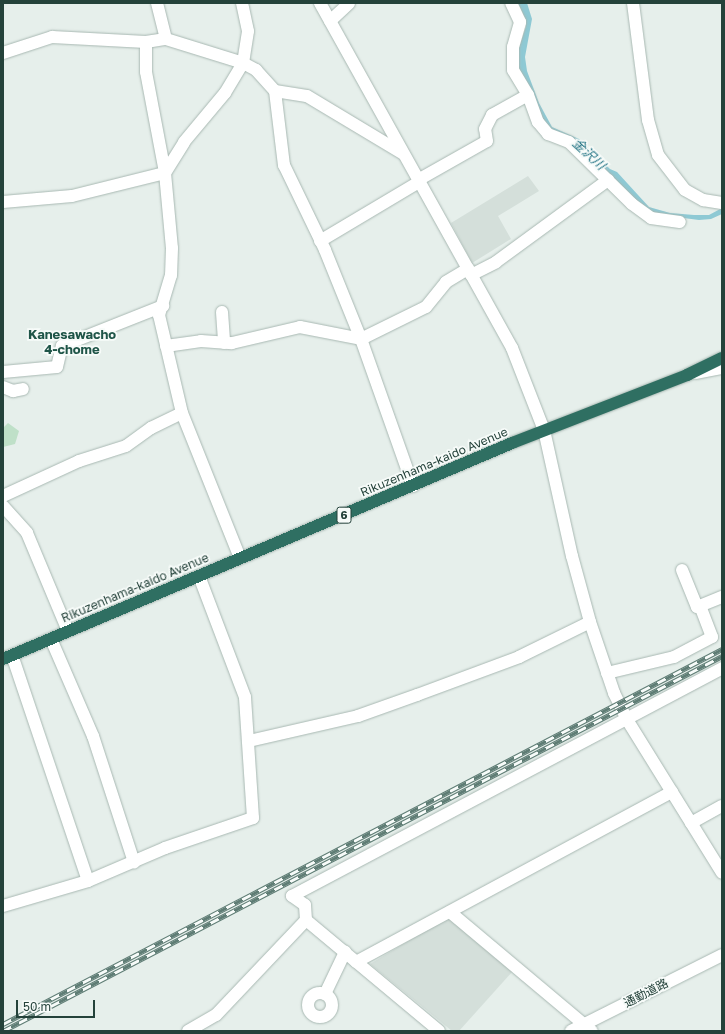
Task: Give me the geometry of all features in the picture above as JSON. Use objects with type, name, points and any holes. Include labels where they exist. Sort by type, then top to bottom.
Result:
[{"type":"highway","name":"Rikuzenhama-kaido Avenue","points":[[8,657],[544,430],[687,375],[722,358]]},
{"type":"street","points":[[156,3],[166,40]]},
{"type":"street","points":[[3,202],[72,196],[165,173],[184,142],[225,93],[243,63],[248,31],[242,3]]},
{"type":"street","points":[[320,3],[512,348],[544,430],[590,622],[607,673],[626,718],[722,873]]},
{"type":"street","points":[[330,21],[349,3]]},
{"type":"street","points":[[512,3],[520,22],[513,47],[513,70],[528,95],[538,122],[548,134],[569,142],[632,204],[651,218],[680,222]]},
{"type":"street","points":[[633,3],[648,120],[658,155],[685,190],[703,200],[722,203]]},
{"type":"street","points":[[3,53],[52,37],[146,42],[166,40],[243,63],[256,70],[275,91],[284,165],[320,241],[362,339],[413,486]]},
{"type":"street","points":[[146,42],[146,72],[165,173],[172,248],[171,275],[163,306],[159,315],[182,413],[240,558]]},
{"type":"street","points":[[275,91],[308,96],[404,154]]},
{"type":"street","points":[[320,241],[487,141],[485,129],[492,115],[528,95]]},
{"type":"street","points":[[166,346],[201,340],[232,344],[300,327],[362,339],[426,307],[446,282],[496,262],[608,180]]},
{"type":"street","points":[[3,372],[57,367],[62,346],[163,306]]},
{"type":"street","points":[[223,312],[224,343]]},
{"type":"street","points":[[687,375],[722,368]]},
{"type":"street","points":[[3,387],[13,391],[23,389]]},
{"type":"street","points":[[3,496],[79,461],[126,446],[151,428],[182,413]]},
{"type":"street","points":[[3,506],[27,533],[68,631]]},
{"type":"street","points":[[682,570],[697,607],[722,597]]},
{"type":"street","points":[[3,906],[88,881],[134,862],[253,818],[245,698],[199,576]]},
{"type":"street","points":[[607,673],[674,657],[712,636],[700,606]]},
{"type":"street","points":[[249,741],[358,716],[417,696],[519,657],[590,622]]},
{"type":"street","points":[[51,639],[93,736],[134,862]]},
{"type":"street","points":[[8,657],[88,881]]},
{"type":"street","points":[[439,1031],[306,920],[305,905],[292,896],[722,668]]},
{"type":"street","points":[[356,962],[672,792]]},
{"type":"street","points":[[691,823],[722,806]]},
{"type":"street","points":[[450,912],[588,1028]]},
{"type":"street","points":[[188,1031],[216,1015],[306,920]]},
{"type":"street","points":[[325,994],[345,952]]},
{"type":"street","name":"通勤道路","points":[[571,1031],[588,1028],[722,955]]},
{"type":"shaded area","points":[[528,176],[539,191],[498,216],[511,239],[472,263],[451,223]]},
{"type":"shaded area","points":[[450,916],[513,971],[459,1031],[452,1031],[370,964]]},
{"type":"green space","points":[[8,423],[19,431],[15,444],[3,447],[3,428]]},
{"type":"water","name":"金沢川","points":[[518,3],[527,3],[532,19],[525,57],[527,71],[539,103],[552,127],[579,139],[610,169],[617,172],[649,207],[670,213],[694,215],[709,215],[722,208],[722,214],[711,219],[699,220],[653,214],[545,128],[519,71],[517,54],[526,26],[525,18]]},
{"type":"railway","points":[[3,1024],[722,649]]},
{"type":"railway","points":[[3,1031],[722,656]]},
{"type":"district","name":"Kanesawacho 4-chome","points":[[72,342]]}]
